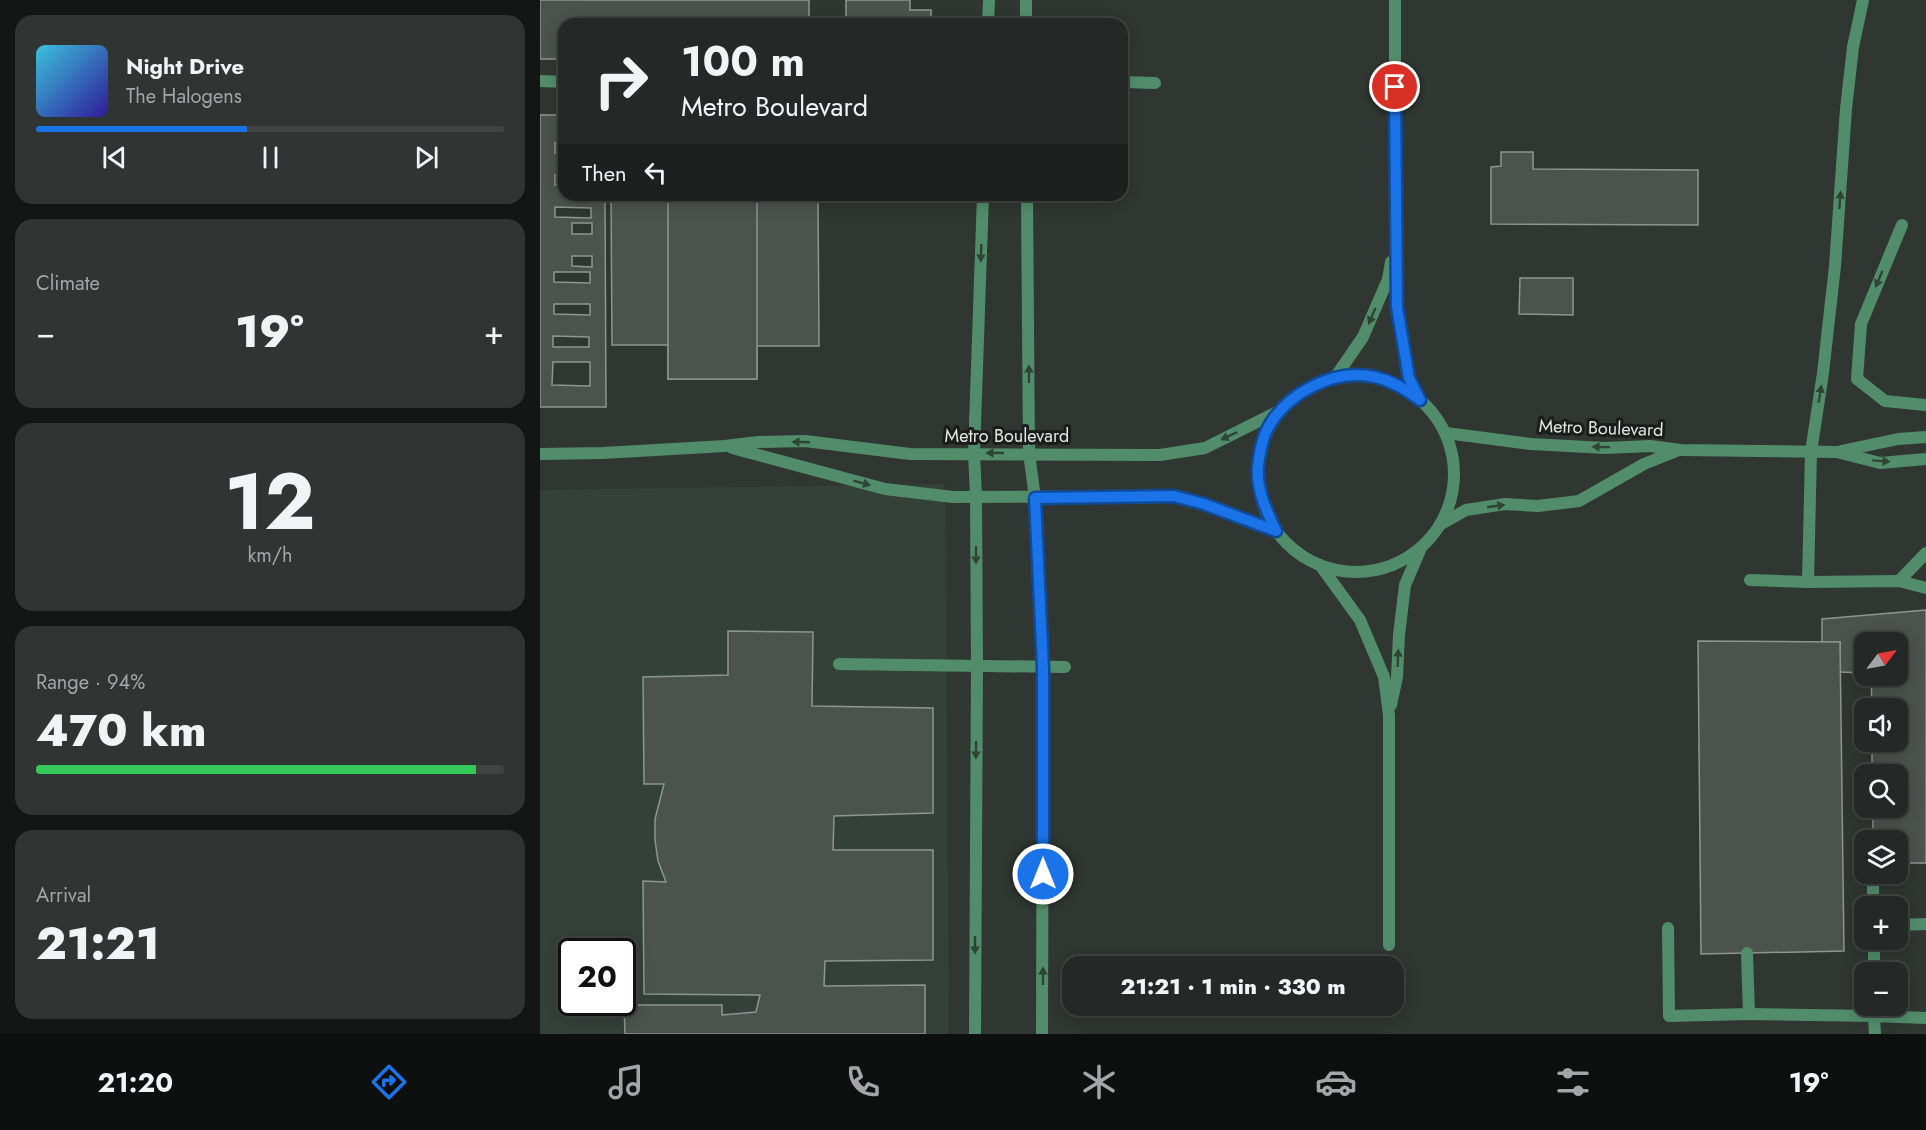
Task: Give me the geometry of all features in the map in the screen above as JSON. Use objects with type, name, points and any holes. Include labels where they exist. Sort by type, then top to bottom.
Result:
[{"type":"lane","points":[[988,18],[989,0]]},
{"type":"lane","points":[[1026,0],[1026,18]]},
{"type":"lane","points":[[1395,0],[1397,307],[1409,378],[1420,400]]},
{"type":"lane","points":[[1808,582],[1811,452],[1835,266],[1850,68],[1863,0]]},
{"type":"lane","points":[[540,81],[558,82]]},
{"type":"lane","points":[[1128,82],[1155,83]]},
{"type":"lane","points":[[975,1034],[977,665],[974,453],[983,201]]},
{"type":"lane","points":[[1028,201],[1029,453],[1035,498],[1043,668],[1042,1034]]},
{"type":"lane","points":[[1902,225],[1861,324],[1857,379],[1885,401],[1926,405]]},
{"type":"lane","points":[[1334,379],[1363,337],[1388,279],[1395,240]]},
{"type":"lane","points":[[1389,715],[1397,677],[1405,585],[1421,548],[1441,524],[1453,495],[1454,463],[1446,433],[1428,407],[1404,387],[1374,377],[1343,376],[1311,386],[1281,410],[1265,434],[1258,467],[1262,500],[1276,531],[1300,555],[1331,569],[1364,572],[1395,564],[1421,548]]},
{"type":"lane","name":"Metro Boulevard","points":[[540,454],[603,453],[805,441],[910,454],[1160,455],[1204,448],[1281,410]]},
{"type":"lane","name":"Metro Boulevard","points":[[1446,433],[1531,444],[1605,448],[1650,446],[1681,450]]},
{"type":"lane","points":[[1681,450],[1837,452],[1898,439],[1926,437]]},
{"type":"lane","name":"Metro Boulevard","points":[[724,446],[885,489],[953,497],[1174,496],[1204,504],[1276,531]]},
{"type":"lane","name":"Metro Boulevard","points":[[1441,524],[1466,510],[1505,504],[1538,506],[1579,501],[1644,464],[1681,450]]},
{"type":"lane","points":[[1837,452],[1880,463],[1926,459]]},
{"type":"lane","points":[[1899,581],[1926,553]]},
{"type":"lane","points":[[1317,562],[1360,620],[1384,677],[1389,715],[1389,945]]},
{"type":"lane","points":[[1750,580],[1899,581],[1926,588]]},
{"type":"lane","points":[[839,664],[1065,667]]},
{"type":"lane","points":[[1908,925],[1926,924]]},
{"type":"lane","points":[[1668,928],[1669,1016],[1854,1011]]},
{"type":"lane","points":[[1747,953],[1749,1014]]},
{"type":"lane","points":[[1908,1015],[1926,1018]]},
{"type":"lane","points":[[1874,1016],[1875,1034]]},
{"type":"shaded area","points":[[945,484],[949,1034],[540,1034],[540,490]]},
{"type":"building","points":[[540,0],[809,0],[809,18],[558,18],[558,59],[540,59]]},
{"type":"building","points":[[846,0],[910,0],[910,10],[931,10],[931,18],[846,18]]},
{"type":"building","points":[[540,115],[558,115],[558,143],[555,143],[555,153],[558,153],[558,175],[555,175],[555,185],[558,185],[558,201],[605,201],[606,407],[540,407]],"holes":[[[555,207],[591,208],[591,218],[555,217]],[[572,223],[592,223],[592,234],[572,234]],[[572,256],[592,256],[592,267],[572,266]],[[554,272],[590,272],[590,283],[554,282]],[[554,304],[590,304],[590,315],[554,314]],[[553,336],[589,337],[589,347],[553,347]],[[553,362],[590,362],[590,386],[552,385]]]},
{"type":"building","points":[[1501,152],[1533,152],[1533,169],[1698,170],[1698,225],[1491,224],[1491,167],[1501,166]]},
{"type":"building","points":[[611,201],[818,201],[819,346],[757,346],[757,379],[668,379],[668,345],[612,345]]},
{"type":"building","points":[[668,201],[757,201],[757,379],[668,379]]},
{"type":"building","points":[[1520,278],[1573,278],[1573,315],[1519,314]]},
{"type":"building","points":[[1926,610],[1926,863],[1908,863],[1908,830],[1873,830],[1873,818],[1908,818],[1908,764],[1872,764],[1872,752],[1908,752],[1908,698],[1872,698],[1871,686],[1908,686],[1908,632],[1854,632],[1854,673],[1840,672],[1840,642],[1822,642],[1822,619]]},
{"type":"building","points":[[728,631],[813,632],[812,706],[933,708],[933,813],[834,816],[833,850],[933,850],[933,960],[825,961],[824,986],[925,985],[925,1034],[625,1034],[624,1016],[636,1016],[636,1005],[722,1005],[722,1015],[756,1012],[760,995],[644,994],[643,881],[666,882],[658,861],[655,840],[655,819],[664,784],[644,784],[643,677],[728,675]]},
{"type":"building","points":[[1698,641],[1840,642],[1844,951],[1701,954]]},
{"type":"route","points":[[1043,874],[1043,668],[1035,498],[1174,496],[1204,504],[1276,531],[1262,500],[1258,467],[1265,434],[1284,406],[1311,386],[1343,376],[1374,377],[1404,387],[1420,400],[1409,378],[1397,307],[1395,87]]}]
